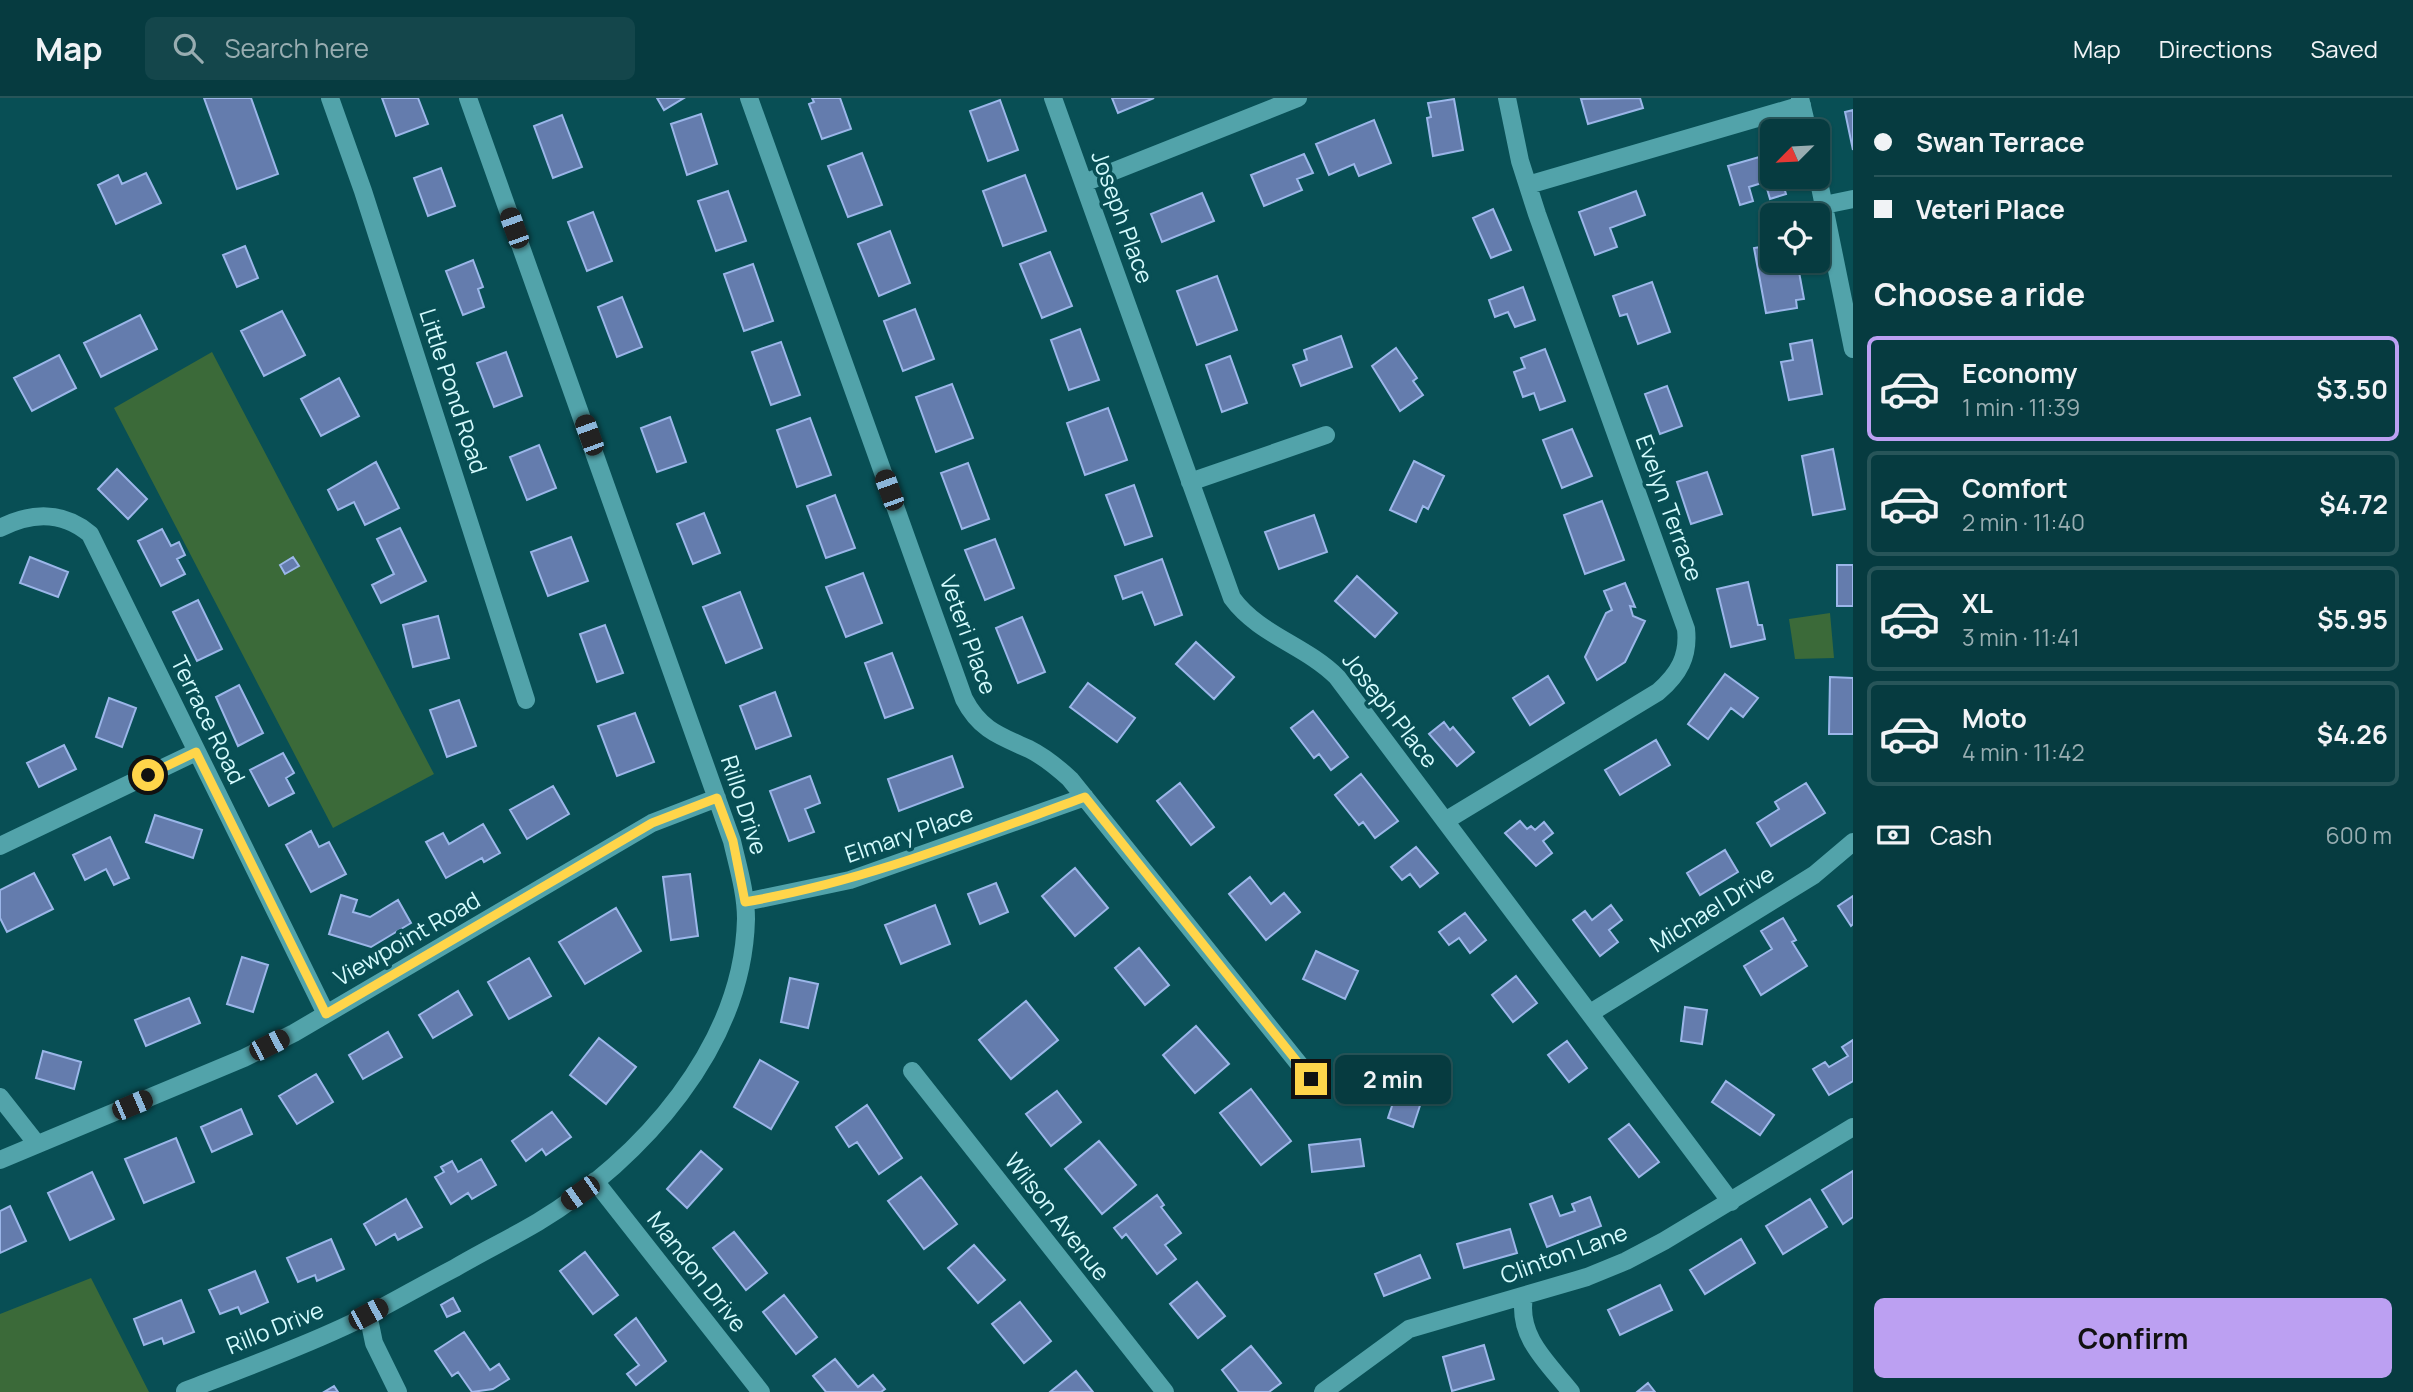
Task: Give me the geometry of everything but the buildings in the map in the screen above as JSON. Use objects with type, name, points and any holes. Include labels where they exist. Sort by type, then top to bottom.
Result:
[{"type":"street","name":"Little Pond Road","points":[[330,98],[363,191],[526,700]]},
{"type":"street","name":"Rillo Drive","points":[[185,1391],[315,1339],[368,1314],[539,1222],[595,1181],[652,1129],[712,1044],[732,995],[742,958],[745,902],[733,841],[468,98]]},
{"type":"street","name":"Veteri Place","points":[[750,98],[972,716],[985,729],[1052,762],[1085,797],[1311,1079]]},
{"type":"street","name":"Joseph Place","points":[[1053,98],[1226,586],[1244,614],[1260,627],[1319,660],[1337,677],[1592,1012],[1731,1202]]},
{"type":"street","points":[[1084,183],[1298,98]]},
{"type":"street","name":"Evelyn Terrace","points":[[1445,821],[1658,692],[1679,670],[1688,644],[1686,629],[1528,186],[1507,98]]},
{"type":"street","points":[[1528,186],[1801,101],[1805,119]]},
{"type":"street","points":[[1830,204],[1853,198]]},
{"type":"street","points":[[1830,235],[1853,349]]},
{"type":"street","points":[[1190,482],[1326,435]]},
{"type":"street","name":"Terrace Road","points":[[0,528],[29,517],[47,516],[79,524],[90,534],[326,1014]]},
{"type":"street","points":[[0,846],[196,752]]},
{"type":"street","name":"Elmary Place","points":[[745,902],[875,873],[1085,797]]},
{"type":"street","name":"Viewpoint Road","points":[[0,1160],[244,1058],[326,1014],[652,823],[717,798]]},
{"type":"street","name":"Michael Drive","points":[[1592,1012],[1814,875],[1853,842]]},
{"type":"street","name":"Wilson Avenue","points":[[912,1071],[1164,1392]]},
{"type":"street","points":[[0,1097],[37,1144]]},
{"type":"street","name":"Clinton Lane","points":[[1323,1392],[1409,1329],[1524,1297],[1626,1261],[1731,1202],[1853,1127]]},
{"type":"street","name":"Mandon Drive","points":[[595,1181],[761,1392]]},
{"type":"street","points":[[1524,1297],[1523,1325],[1528,1338],[1571,1392]]},
{"type":"street","points":[[368,1314],[374,1343],[398,1392]]},
{"type":"green space","points":[[212,352],[434,774],[333,828],[114,408]]},
{"type":"green space","points":[[1830,613],[1834,658],[1795,659],[1789,619]]},
{"type":"green space","points":[[91,1278],[149,1392],[0,1392],[0,1314]]},
{"type":"route","points":[[148,775],[196,752],[326,1014],[652,823],[679,810],[717,798],[733,841],[745,902],[875,873],[1085,797],[1311,1079]]}]
